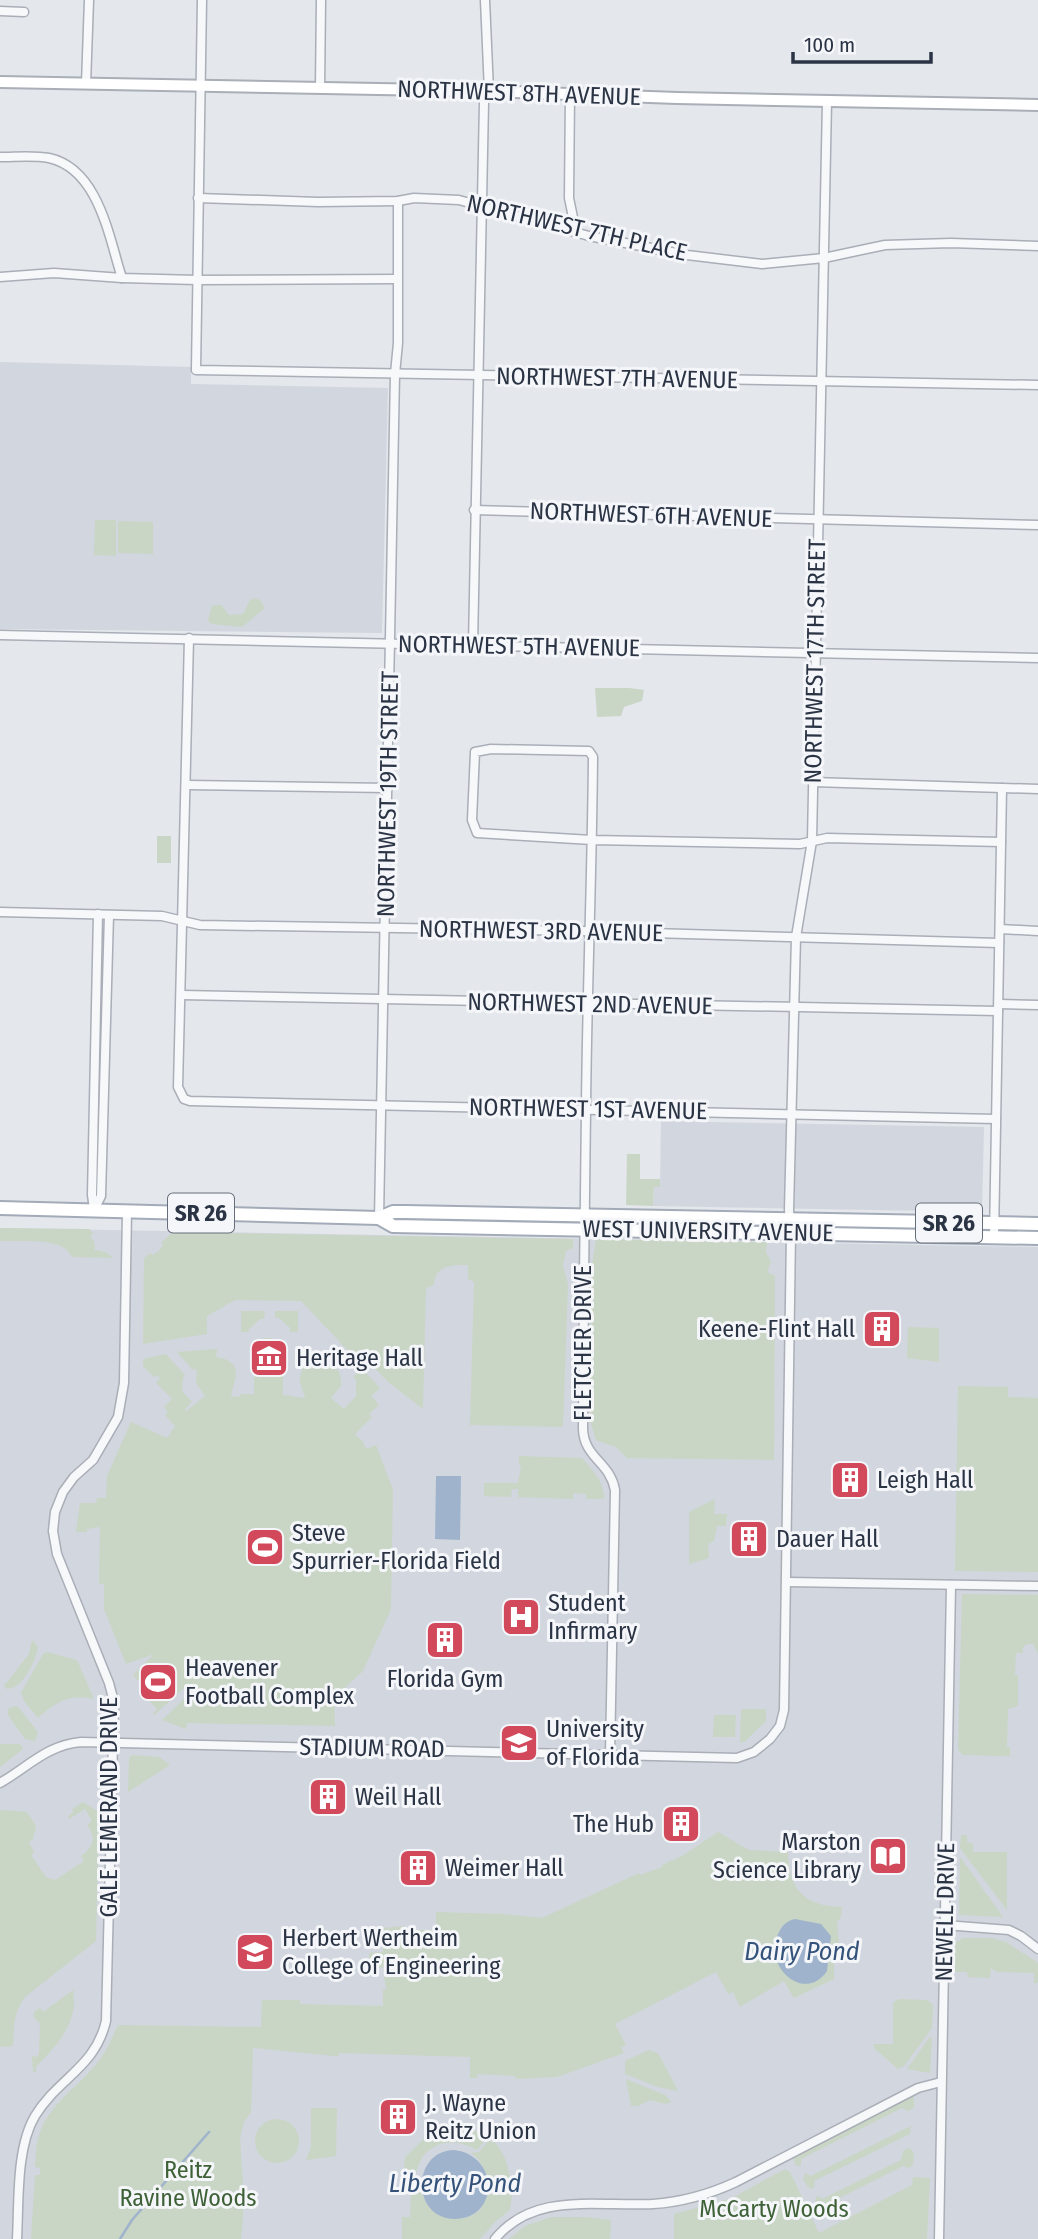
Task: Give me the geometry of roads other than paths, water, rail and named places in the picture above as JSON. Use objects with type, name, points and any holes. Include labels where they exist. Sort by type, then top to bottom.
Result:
[{"type":"main road","name":"WEST UNIVERSITY AVENUE","points":[[0,1208],[379,1218],[393,1212],[584,1222],[790,1227],[1038,1238]]},
{"type":"main road","name":"WEST UNIVERSITY AVENUE","points":[[790,1227],[1038,1224]]},
{"type":"street","points":[[86,84],[89,0]]},
{"type":"street","points":[[197,280],[202,0]]},
{"type":"street","points":[[320,88],[321,0]]},
{"type":"street","points":[[472,645],[484,103],[489,91],[485,0]]},
{"type":"street","points":[[0,11],[24,12]]},
{"type":"street","name":"NORTHWEST 8TH AVENUE","points":[[0,82],[1038,105]]},
{"type":"street","points":[[570,94],[569,198],[576,232]]},
{"type":"street","name":"NORTHWEST 17TH STREET","points":[[754,1752],[774,1735],[784,1716],[791,1114],[796,937],[812,841],[827,101]]},
{"type":"street","points":[[0,157],[49,158],[66,165],[85,180],[99,209],[122,278]]},
{"type":"street","name":"NORTHWEST 7TH PLACE","points":[[198,198],[459,200],[576,232],[687,255],[762,264],[824,258],[885,245],[951,243],[1038,246]]},
{"type":"street","name":"NORTHWEST 19TH STREET","points":[[379,1218],[398,343],[398,201]]},
{"type":"street","points":[[0,277],[54,272],[122,278],[197,280],[397,279]]},
{"type":"street","name":"NORTHWEST 7TH AVENUE","points":[[197,280],[196,370],[1038,385]]},
{"type":"street","name":"NORTHWEST 6TH AVENUE","points":[[474,510],[1038,525]]},
{"type":"street","name":"NORTHWEST 5TH AVENUE","points":[[0,635],[1038,658]]},
{"type":"street","points":[[182,995],[189,638]]},
{"type":"street","name":"FLETCHER DRIVE","points":[[592,840],[477,832],[472,825],[475,752],[491,749],[589,751],[593,758],[591,932],[584,1222],[584,1444],[609,1473],[615,1490],[610,1755]]},
{"type":"street","points":[[813,782],[1038,789]]},
{"type":"street","points":[[187,785],[388,788]]},
{"type":"street","points":[[994,1237],[1002,788]]},
{"type":"street","points":[[592,840],[800,844],[827,838],[1001,842]]},
{"type":"street","name":"NORTHWEST 3RD AVENUE","points":[[0,912],[162,916],[200,925],[385,927],[999,943]]},
{"type":"street","points":[[94,1210],[92,1195],[98,914]]},
{"type":"street","points":[[94,1210],[102,1196],[109,915]]},
{"type":"street","points":[[1000,929],[1038,930]]},
{"type":"street","points":[[96,986],[107,986]]},
{"type":"street","name":"NORTHWEST 2ND AVENUE","points":[[182,995],[795,1009],[999,1008],[1038,1005]]},
{"type":"street","name":"NORTHWEST 1ST AVENUE","points":[[182,995],[178,1090],[182,1097],[193,1101],[996,1119]]},
{"type":"street","points":[[95,1058],[106,1058]]},
{"type":"street","name":"GALE LEMERAND DRIVE","points":[[17,2239],[22,2161],[29,2127],[43,2105],[100,2043],[106,2021],[113,1694],[57,1554],[53,1531],[57,1505],[63,1492],[104,1445],[121,1409],[124,1383],[127,1211]]},
{"type":"street","points":[[787,1582],[1038,1586]]},
{"type":"street","name":"NEWELL DRIVE","points":[[939,2239],[951,1585]]},
{"type":"street","name":"STADIUM ROAD","points":[[0,1783],[34,1759],[72,1742],[737,1758],[754,1752]]},
{"type":"street","points":[[945,1925],[1009,1930],[1038,1949]]},
{"type":"street","points":[[495,2239],[511,2222],[542,2207],[652,2204],[707,2194],[736,2182],[918,2088],[941,2082]]},
{"type":"water","points":[[436,1476],[461,1476],[460,1540],[435,1539]]},
{"type":"water","name":"Dairy Pond","points":[[795,1919],[821,1924],[831,1936],[827,1971],[818,1980],[808,1984],[788,1977],[780,1968],[776,1957],[775,1945],[779,1932],[785,1924]]},
{"type":"water","name":"Liberty Pond","points":[[454,2150],[469,2154],[479,2163],[486,2174],[488,2186],[486,2198],[480,2208],[470,2216],[455,2219],[441,2216],[430,2208],[422,2185],[424,2172],[430,2161],[440,2153]]},
{"type":"waterway","points":[[120,2239],[132,2220],[209,2132]]},
{"type":"place","name":"Keene-Flint Hall","points":[[882,1329]]},
{"type":"place","name":"Heritage Hall","points":[[269,1358]]},
{"type":"place","name":"Leigh Hall","points":[[850,1480]]},
{"type":"place","name":"Dauer Hall","points":[[749,1539]]},
{"type":"place","name":"Steve Spurrier-Florida Field","points":[[265,1547]]},
{"type":"place","name":"Student Infirmary","points":[[521,1617]]},
{"type":"place","name":"Florida Gym","points":[[445,1640]]},
{"type":"place","name":"Heavener Football Complex","points":[[158,1682]]},
{"type":"place","name":"University of Florida","points":[[519,1743]]},
{"type":"place","name":"Weil Hall","points":[[328,1797]]},
{"type":"place","name":"The Hub","points":[[681,1824]]},
{"type":"place","name":"Marston Science Library","points":[[888,1856]]},
{"type":"place","name":"Weimer Hall","points":[[418,1868]]},
{"type":"place","name":"Herbert Wertheim College of Engineering","points":[[255,1952]]},
{"type":"place","name":"J. Wayne Reitz Union","points":[[398,2117]]},
{"type":"park label","name":"Reitz Ravine Woods","points":[[188,2184]]},
{"type":"park label","name":"McCarty Woods","points":[[774,2209]]}]
